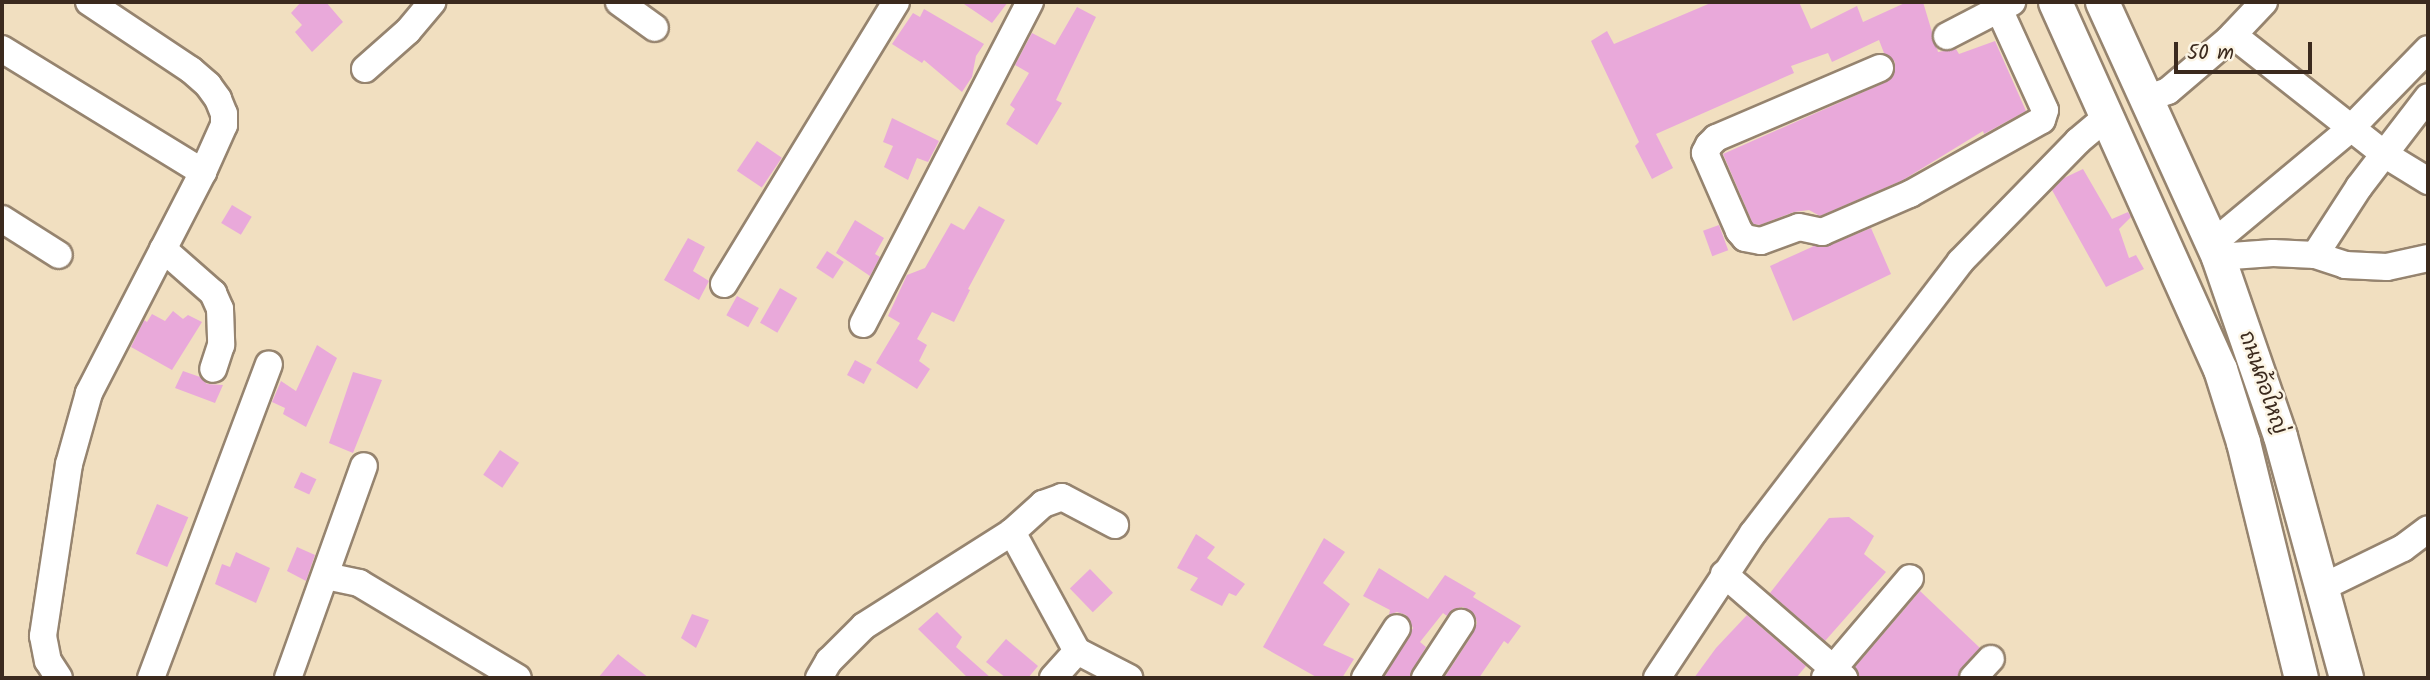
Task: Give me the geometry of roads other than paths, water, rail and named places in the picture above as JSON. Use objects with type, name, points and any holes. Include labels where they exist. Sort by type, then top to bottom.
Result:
[{"type":"main road","name":"ถนนค้อใหญ่","points":[[2055,2],[2220,369],[2243,442],[2301,678]]},
{"type":"main road","name":"ถนนค้อใหญ่","points":[[2102,2],[2215,251],[2280,436],[2346,678]]},
{"type":"street","points":[[60,678],[48,661],[43,636],[69,464],[89,393],[203,172],[224,125],[224,114],[213,92],[170,54],[89,2]]},
{"type":"street","points":[[365,69],[408,31],[432,2]]},
{"type":"street","points":[[619,2],[655,28]]},
{"type":"street","points":[[724,284],[896,2]]},
{"type":"street","points":[[863,324],[1030,2]]},
{"type":"street","points":[[2146,99],[2168,91],[2233,35],[2264,2]]},
{"type":"street","points":[[1880,68],[1716,138],[1709,145],[1705,153],[1738,231],[1745,238],[1761,241],[1799,227],[1822,232],[1910,194],[2042,120],[2045,110],[2005,5],[1947,36]]},
{"type":"street","points":[[2233,35],[2384,154],[2428,181]]},
{"type":"street","points":[[2,49],[203,172]]},
{"type":"street","points":[[2215,251],[2351,128],[2428,49]]},
{"type":"street","points":[[2315,255],[2358,187],[2428,97]]},
{"type":"street","points":[[1657,678],[1724,574],[1960,262],[2078,141],[2108,117]]},
{"type":"street","points":[[2,219],[59,254]]},
{"type":"street","points":[[163,249],[213,293],[220,309],[221,345],[213,369]]},
{"type":"street","points":[[2215,251],[2315,255],[2345,265],[2387,267],[2428,258]]},
{"type":"street","points":[[151,678],[269,364]]},
{"type":"street","points":[[288,678],[364,466]]},
{"type":"street","points":[[818,678],[830,661],[864,626],[1012,532],[1042,504],[1062,498],[1115,525]]},
{"type":"street","points":[[2323,587],[2403,548],[2428,529]]},
{"type":"street","points":[[1012,532],[1077,651],[1129,678]]},
{"type":"street","points":[[1724,574],[1834,675],[1910,578]]},
{"type":"street","points":[[326,576],[359,583],[518,678]]},
{"type":"street","points":[[1425,678],[1461,623]]},
{"type":"street","points":[[1365,678],[1397,628]]},
{"type":"street","points":[[1053,678],[1077,651]]}]
